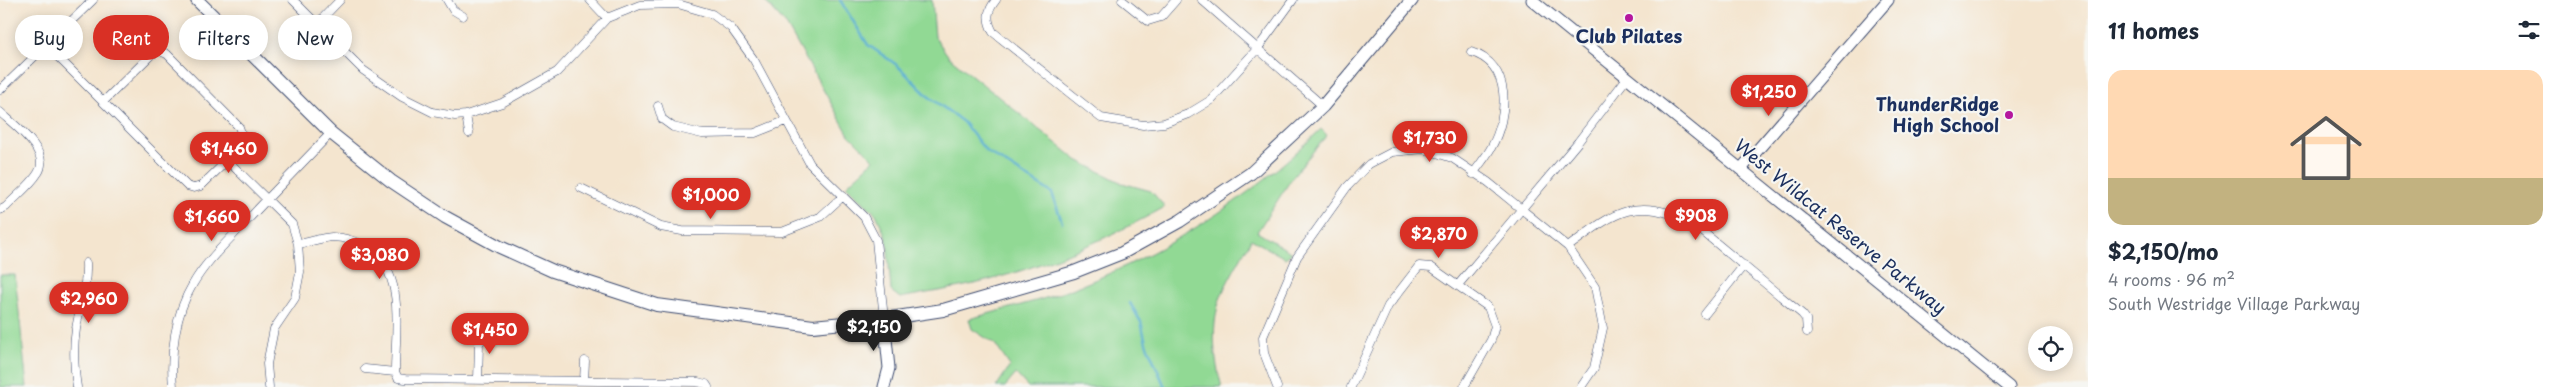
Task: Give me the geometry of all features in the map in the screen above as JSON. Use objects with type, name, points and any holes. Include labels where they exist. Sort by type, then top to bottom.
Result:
[{"type":"main road","points":[[197,0],[331,133],[391,181],[445,217],[500,247],[553,271],[657,305],[710,314],[813,326],[884,319],[943,310],[1074,272],[1122,253],[1180,221],[1250,173],[1323,106],[1412,0]]},
{"type":"main road","name":"West Wildcat Reserve Parkway","points":[[1532,0],[2009,387]]},
{"type":"main road","points":[[1741,169],[1888,0]]},
{"type":"main road","points":[[884,319],[889,368],[884,387]]},
{"type":"street","points":[[78,15],[93,0]]},
{"type":"street","points":[[293,0],[307,15]]},
{"type":"street","points":[[326,15],[340,0]]},
{"type":"street","points":[[447,0],[454,10],[463,16]]},
{"type":"street","points":[[590,0],[607,18]]},
{"type":"street","points":[[996,0],[990,8],[987,21],[993,32],[1100,118],[1143,125],[1157,124],[1188,114],[1211,100],[1258,48],[1292,0]]},
{"type":"street","points":[[1122,0],[1148,21],[1161,17],[1176,0]]},
{"type":"street","points":[[1202,0],[1323,106]]},
{"type":"street","points":[[352,59],[363,70],[402,97],[432,112],[466,115],[502,103],[557,72],[607,18],[640,4],[678,2],[712,14],[731,28],[754,60],[785,121],[810,164],[864,217],[876,240],[884,319]]},
{"type":"street","points":[[60,60],[187,186],[194,188],[201,186],[238,150],[243,138],[239,127],[166,54],[160,51],[152,54],[103,102]]},
{"type":"street","points":[[1470,52],[1480,55],[1492,63],[1503,85],[1503,114],[1492,147],[1473,174]]},
{"type":"street","points":[[0,90],[31,60]]},
{"type":"street","points":[[1458,285],[1578,142],[1627,78]]},
{"type":"street","points":[[658,106],[662,118],[673,127],[702,134],[755,133],[785,121]]},
{"type":"street","points":[[0,112],[36,147],[42,161],[39,172],[6,207],[0,210]]},
{"type":"street","points":[[466,115],[469,133]]},
{"type":"street","points":[[173,387],[174,336],[192,285],[202,270],[331,133]]},
{"type":"street","points":[[1277,387],[1264,353],[1263,337],[1297,258],[1347,187],[1369,164],[1392,152],[1424,149],[1452,158],[1473,174],[1488,182],[1568,247],[1595,287],[1603,328],[1594,368],[1581,387]]},
{"type":"street","points":[[227,160],[292,224],[298,244],[300,272],[296,298],[274,328],[267,364],[268,387]]},
{"type":"street","points":[[581,188],[661,227],[682,230],[782,232],[820,217],[843,196]]},
{"type":"street","points":[[1568,247],[1610,216],[1631,209],[1654,208],[1691,222],[1802,314],[1806,319],[1807,332]]},
{"type":"street","points":[[298,244],[332,237],[358,242],[379,256],[391,277],[396,295],[395,372],[398,378],[698,382],[706,384],[708,387]]},
{"type":"street","points":[[77,387],[74,366],[76,339],[87,281],[86,263]]},
{"type":"street","points":[[1705,314],[1744,265]]},
{"type":"street","points":[[1351,387],[1388,306],[1419,266],[1431,267],[1488,307],[1495,326],[1491,340],[1464,387]]},
{"type":"street","points":[[478,380],[479,344],[488,327]]},
{"type":"street","points":[[584,361],[584,381]]},
{"type":"street","points":[[365,369],[395,372]]},
{"type":"green space","points":[[764,0],[932,0],[935,37],[949,57],[1077,160],[1122,183],[1151,191],[1165,207],[1123,229],[1036,266],[979,283],[900,298],[891,291],[887,239],[876,214],[846,186],[874,160],[849,135],[787,26]]},
{"type":"green space","points":[[1321,129],[1327,135],[1296,172],[1257,232],[1292,253],[1285,258],[1251,239],[1229,279],[1219,302],[1215,323],[1214,345],[1222,387],[1028,387],[1016,374],[1005,387],[996,387],[1010,366],[995,344],[972,329],[969,319],[1064,292],[1100,278],[1169,244],[1202,224],[1264,180]]},
{"type":"green space","points":[[0,275],[15,275],[27,387],[0,387]]},
{"type":"waterway","points":[[840,0],[868,45],[897,65],[928,96],[963,122],[986,151],[1052,193],[1062,222]]},
{"type":"waterway","points":[[1130,303],[1141,322],[1146,343],[1165,387]]},
{"type":"place","name":"Club Pilates","points":[[1629,18]]},
{"type":"place","name":"ThunderRidge High School","points":[[2009,115]]}]
